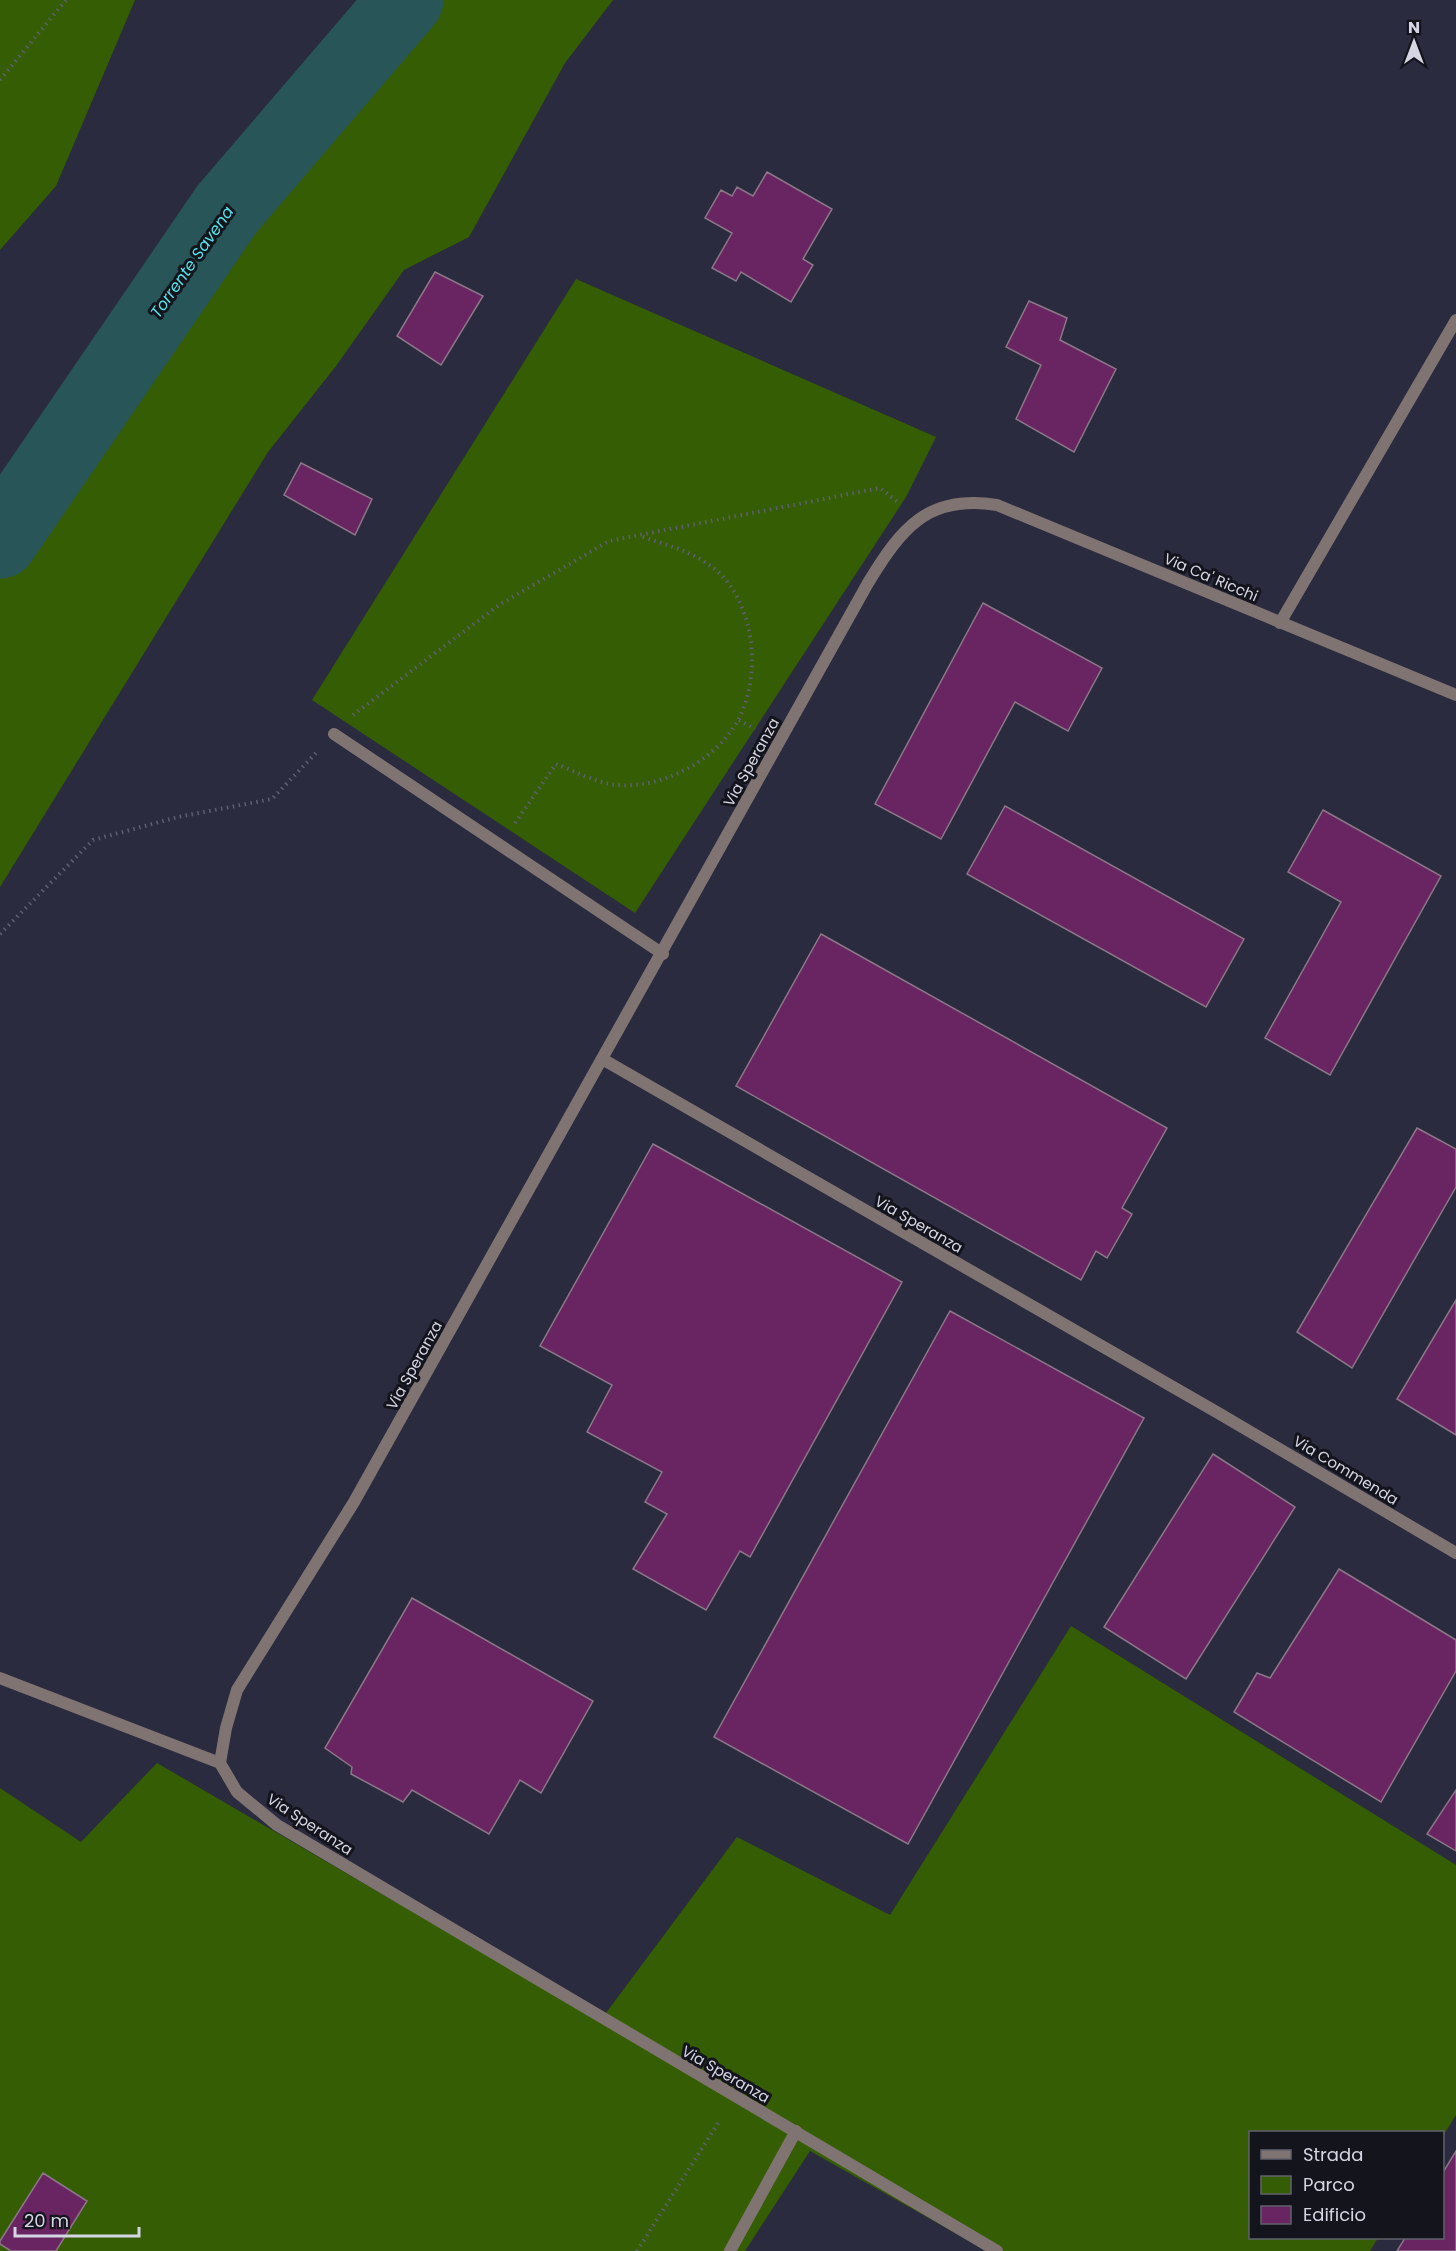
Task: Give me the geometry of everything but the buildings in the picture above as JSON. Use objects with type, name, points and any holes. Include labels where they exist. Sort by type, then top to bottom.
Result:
[{"type":"street","points":[[1280,623],[1456,320]]},
{"type":"street","name":"Via Ca' Ricchi","points":[[950,505],[980,502],[1011,510],[1456,695]]},
{"type":"street","name":"Via Speranza","points":[[950,505],[918,518],[891,544],[868,583],[663,954],[354,1502],[237,1690],[226,1728],[220,1763],[237,1792],[277,1825],[997,2251]]},
{"type":"street","points":[[334,734],[663,954]]},
{"type":"street","name":"Via Speranza","points":[[604,1059],[1220,1414]]},
{"type":"street","name":"Via Commenda","points":[[1220,1414],[1456,1553]]},
{"type":"street","points":[[0,1678],[220,1763]]},
{"type":"street","points":[[734,2249],[796,2131]]},
{"type":"path","points":[[0,80],[66,0]]},
{"type":"path","points":[[0,934],[93,840],[178,817],[272,800],[362,706],[499,605],[609,541],[879,488],[918,518]]},
{"type":"path","points":[[500,846],[556,764],[614,785],[649,784],[690,768],[718,746],[739,720],[749,688],[751,651],[747,618],[735,592],[717,572],[694,555],[638,536]]},
{"type":"path","points":[[637,2251],[735,2096]]},
{"type":"green space","points":[[0,0],[135,0],[56,186],[0,250]]},
{"type":"green space","points":[[406,0],[613,0],[565,63],[469,237],[404,270],[336,366],[268,452],[0,887],[0,541],[227,209]]},
{"type":"green space","points":[[576,279],[936,437],[906,497],[635,913],[312,700]]},
{"type":"green space","points":[[1071,1626],[1456,1865],[1456,2115],[1444,2134],[1444,2131],[1249,2131],[1249,2239],[1377,2239],[1370,2251],[987,2251],[810,2151],[745,2251],[0,2251],[0,1788],[81,1842],[157,1763],[600,2021],[737,1837],[890,1915]]},
{"type":"waterway","name":"Torrente Savena","points":[[0,541],[227,209],[406,0]]}]
